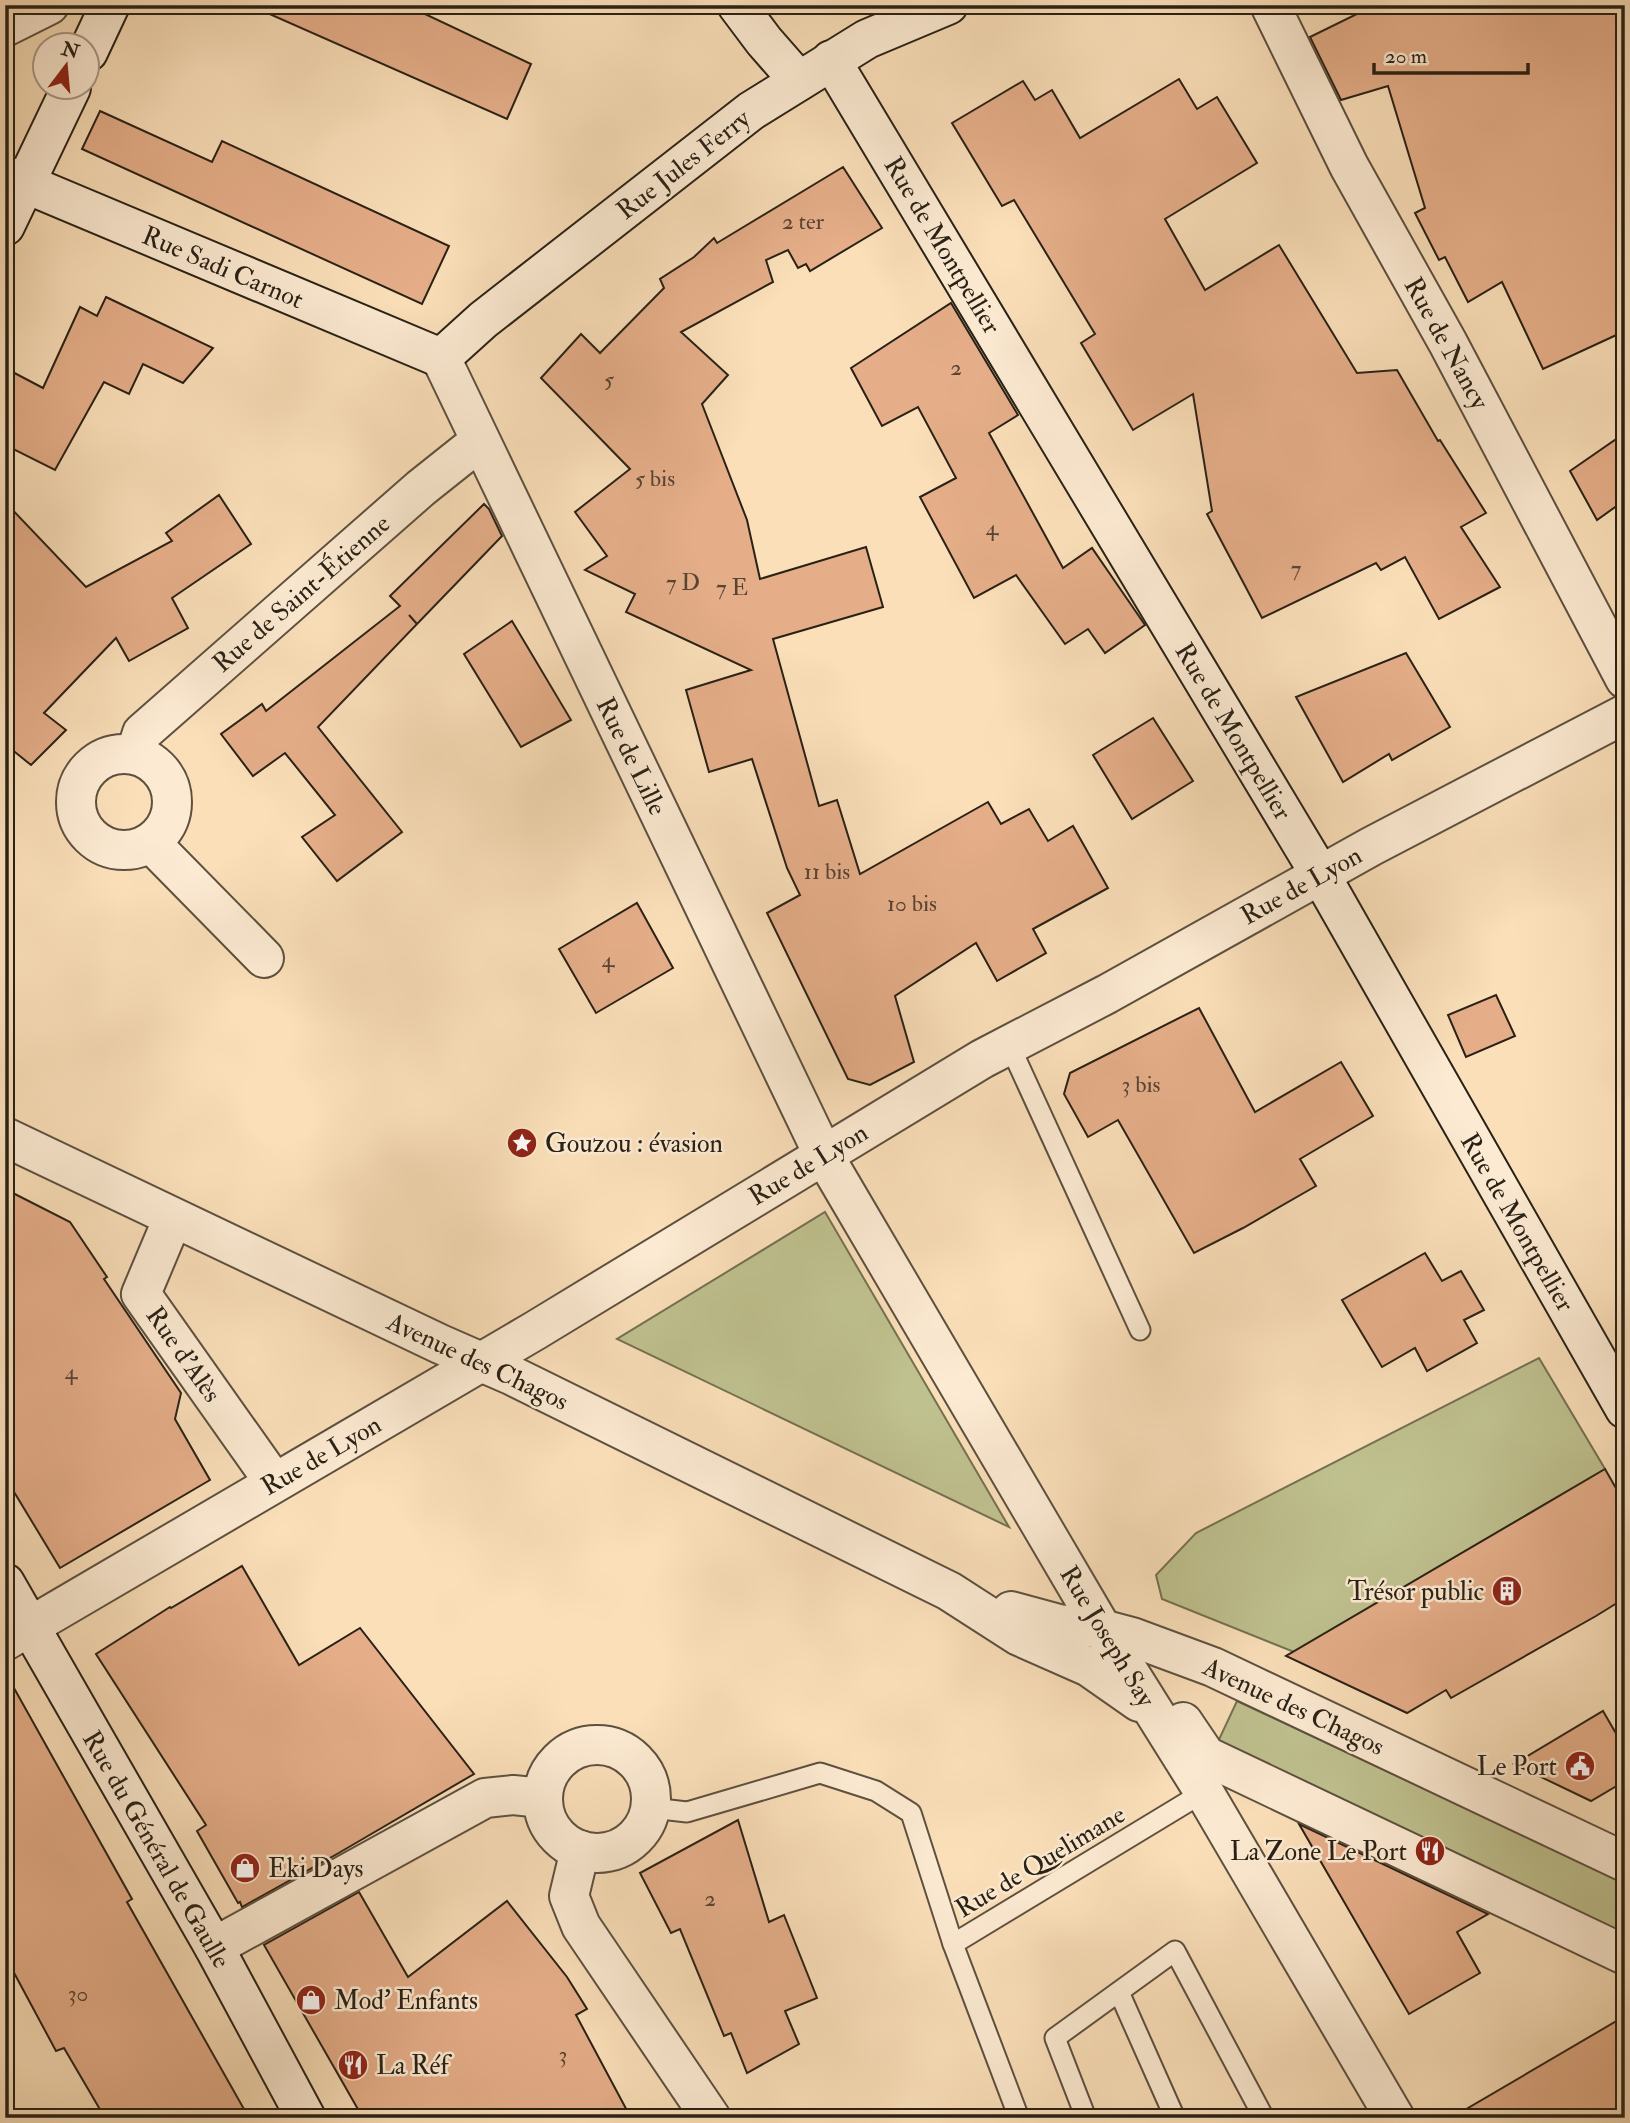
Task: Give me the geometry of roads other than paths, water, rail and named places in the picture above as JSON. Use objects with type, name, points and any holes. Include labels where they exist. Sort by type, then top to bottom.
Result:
[{"type":"street","points":[[5,27],[49,5]]},
{"type":"street","points":[[97,32],[110,5]]},
{"type":"street","points":[[737,5],[799,81]]},
{"type":"street","name":"Rue Jules Ferry","points":[[441,358],[483,320],[751,111],[867,39],[948,5]]},
{"type":"street","name":"Rue de Nancy","points":[[1270,5],[1349,166],[1448,343],[1625,679]]},
{"type":"street","name":"Rue de Montpellier","points":[[831,60],[1321,876],[1625,1409]]},
{"type":"street","points":[[5,226],[16,179],[63,102]]},
{"type":"street","name":"Rue Sadi Carnot","points":[[16,179],[441,358]]},
{"type":"street","name":"Rue de Lille","points":[[441,358],[823,1154]]},
{"type":"street","name":"Rue de Saint-Étienne","points":[[135,755],[142,733],[421,488],[480,440]]},
{"type":"street","name":"Rue de Lyon","points":[[17,1634],[481,1362],[1009,1044],[1107,994],[1372,846],[1625,714]]},
{"type":"street","points":[[116,754],[135,755],[147,759],[161,769],[169,783],[173,800],[171,816],[163,832],[151,843],[136,849],[119,850],[104,846],[91,837],[82,825],[76,811],[76,795],[89,768],[101,759],[116,754]]},
{"type":"street","points":[[151,843],[264,958]]},
{"type":"street","name":"Avenue des Chagos","points":[[5,1137],[512,1375],[949,1591],[1020,1636],[1089,1667],[1170,1720]]},
{"type":"street","name":"Rue Joseph Say","points":[[823,1154],[1102,1629],[1170,1720],[1204,1792],[1395,2118]]},
{"type":"street","name":"Rue d'Alès","points":[[173,1218],[141,1294],[274,1482]]},
{"type":"street","name":"Rue du Général de Gaulle","points":[[5,1583],[17,1634],[214,1947],[306,2118]]},
{"type":"street","name":"Avenue des Chagos","points":[[949,1591],[1059,1624],[1102,1629],[1132,1637],[1213,1667],[1625,1862]]},
{"type":"street","points":[[1170,1720],[1206,1756],[1625,1955]]},
{"type":"street","points":[[597,1744],[616,1747],[632,1757],[645,1772],[651,1790],[652,1808],[645,1827],[632,1841],[616,1850],[597,1854],[565,1843],[552,1831],[544,1816],[542,1798],[545,1781],[553,1766],[565,1754],[581,1746],[597,1744]]},
{"type":"street","points":[[214,1947],[485,1798],[513,1795],[542,1798]]},
{"type":"street","points":[[580,1850],[569,1896],[581,1926],[711,2118]]},
{"type":"lane","points":[[1009,1044],[1140,1330]]},
{"type":"lane","points":[[652,1808],[687,1812],[820,1773],[876,1791],[911,1813],[953,1944]]},
{"type":"lane","name":"Rue de Quelimane","points":[[1019,2118],[953,1944],[1204,1792]]},
{"type":"lane","points":[[1086,2118],[1055,2038],[1175,1951],[1264,2118]]},
{"type":"lane","points":[[1119,1992],[1175,2118]]},
{"type":"place","name":"Gouzou : évasion","points":[[522,1143]]},
{"type":"place","name":"Trésor public","points":[[1507,1591]]},
{"type":"place","name":"Le Port","points":[[1580,1766]]},
{"type":"place","name":"La Zone Le Port","points":[[1430,1851]]},
{"type":"place","name":"Eki Days","points":[[245,1868]]},
{"type":"place","name":"Mod' Enfants","points":[[311,2000]]},
{"type":"place","name":"La Réf","points":[[353,2065]]}]
